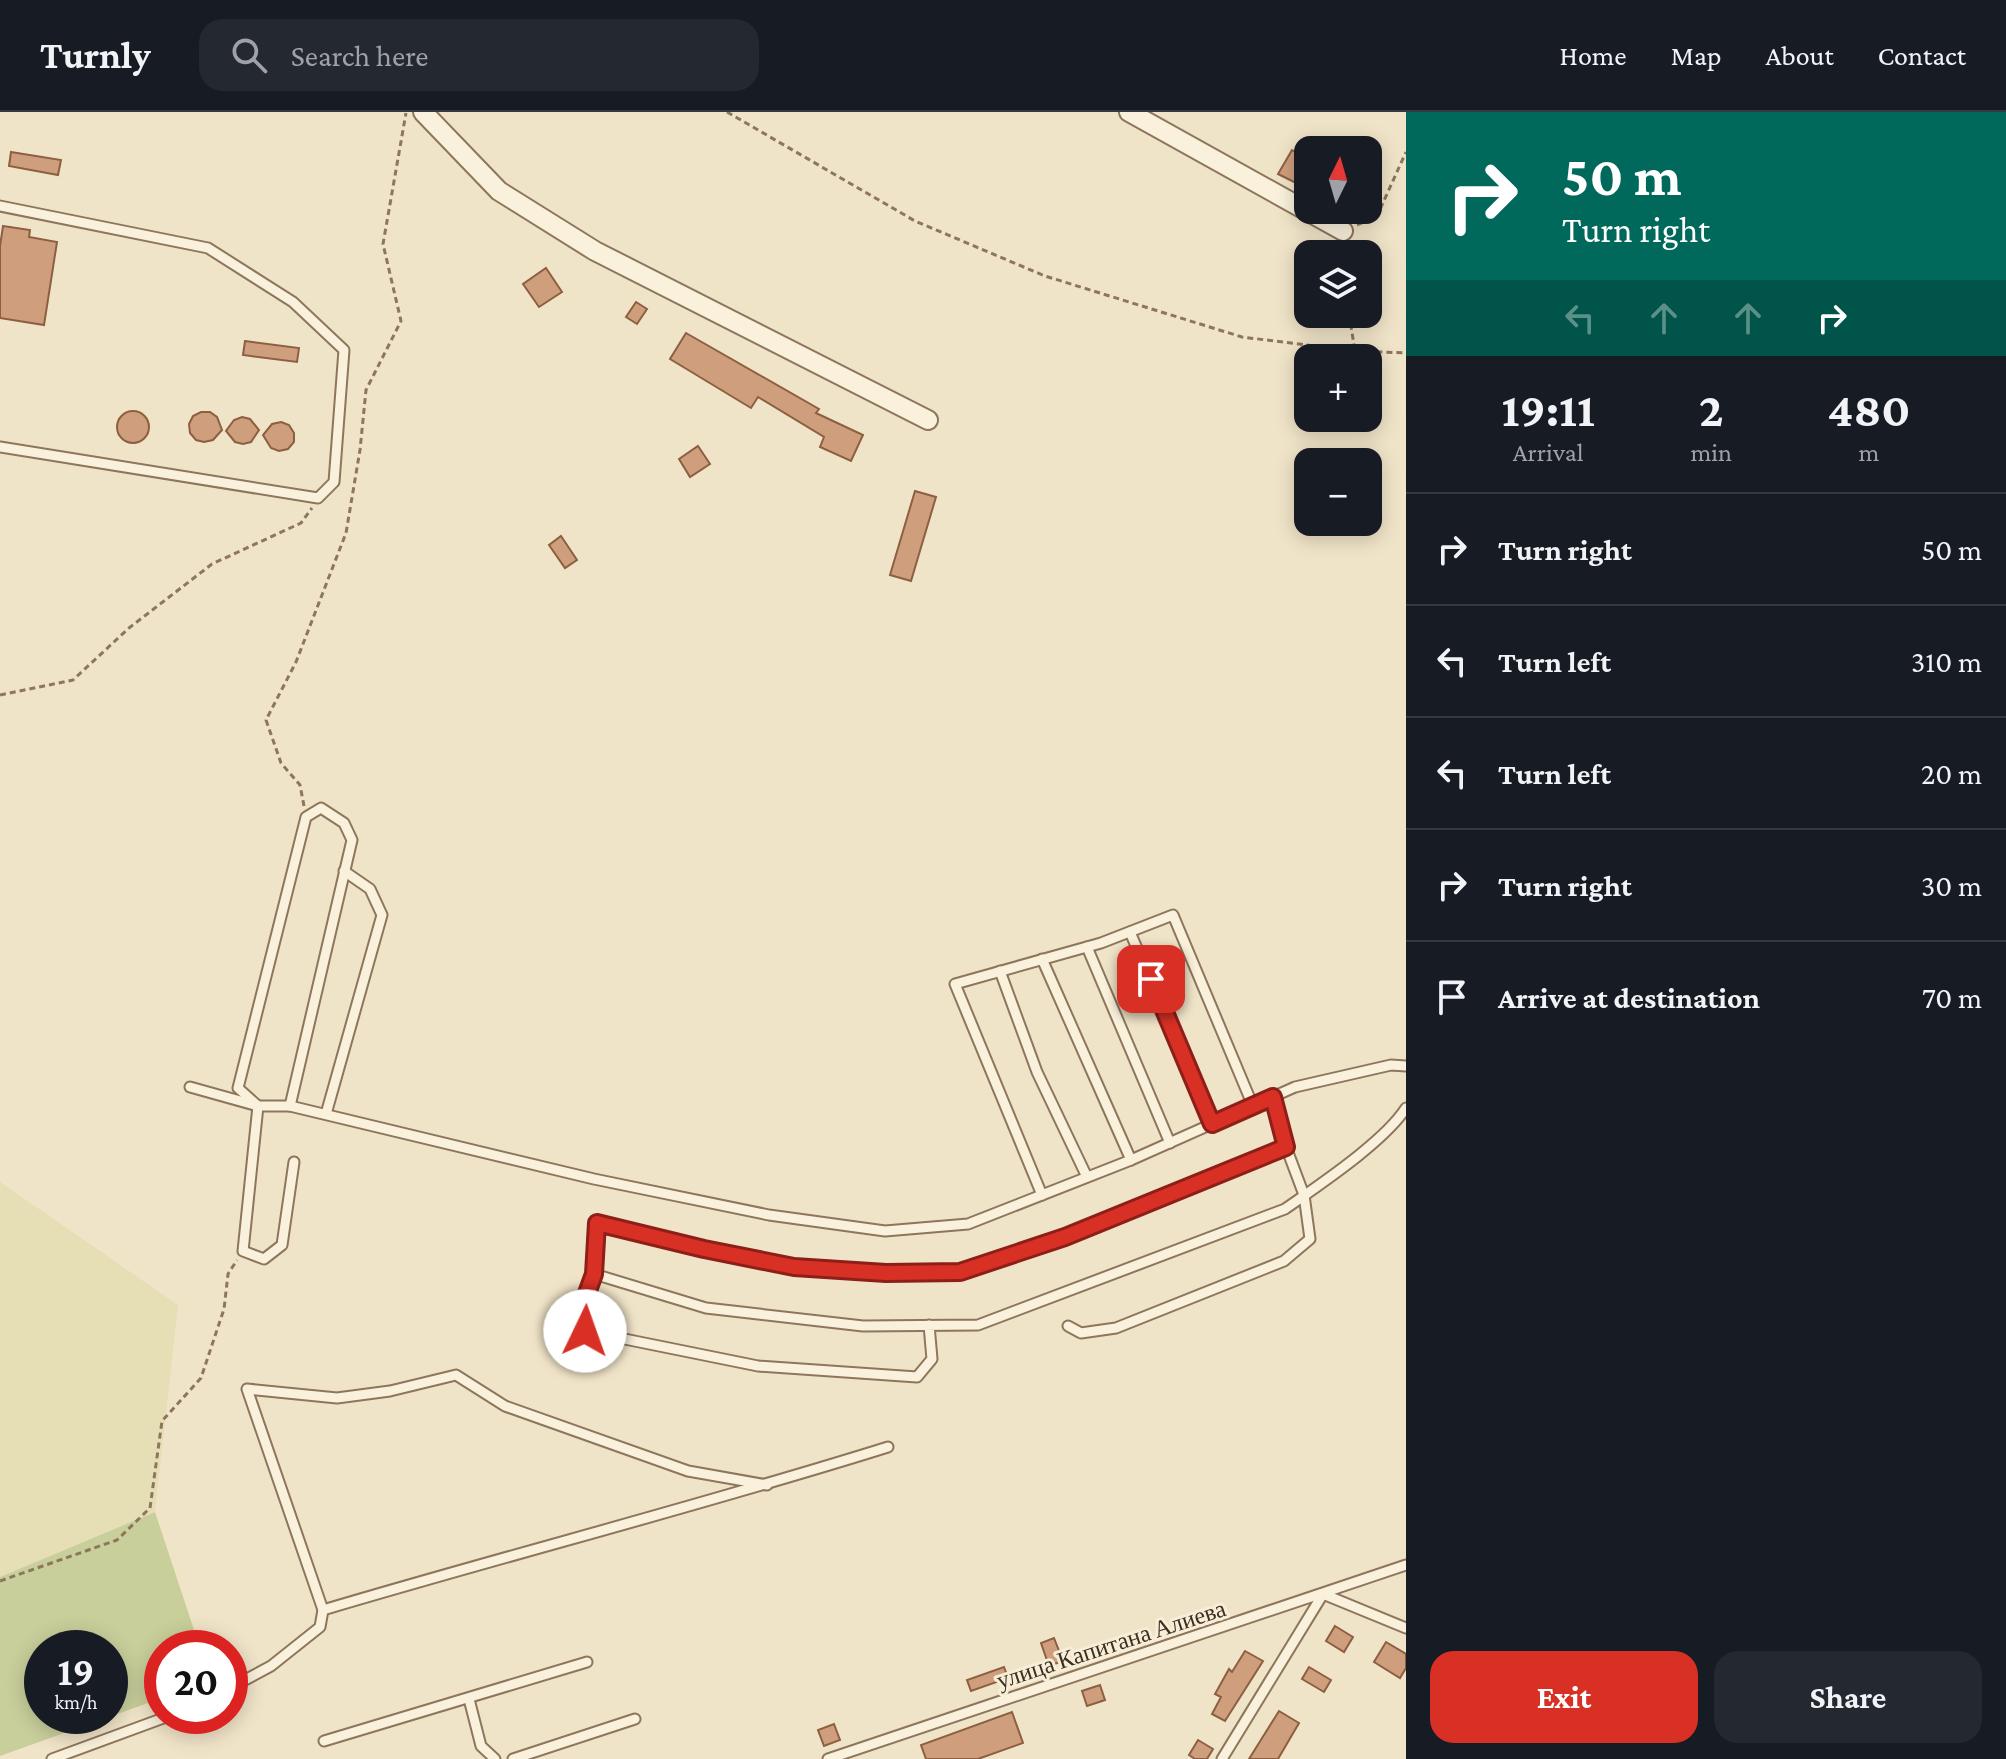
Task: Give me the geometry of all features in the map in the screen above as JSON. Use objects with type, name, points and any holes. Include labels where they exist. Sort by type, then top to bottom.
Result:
[{"type":"street","points":[[423,112],[499,191],[595,251],[928,420]]},
{"type":"street","points":[[1129,112],[1343,231]]},
{"type":"lane","points":[[0,206],[208,248],[293,302],[344,350],[334,482],[318,498],[0,447]]},
{"type":"lane","points":[[258,1106],[238,1088],[306,817],[321,808],[344,823],[352,840],[290,1106]]},
{"type":"lane","points":[[326,1114],[382,915],[370,889],[344,871]]},
{"type":"lane","points":[[1042,1195],[955,984],[1087,947],[1173,915],[1253,1106]]},
{"type":"lane","points":[[1130,932],[1212,1124]]},
{"type":"lane","points":[[1087,947],[1170,1143]]},
{"type":"lane","points":[[1042,959],[1131,1160]]},
{"type":"lane","points":[[1000,971],[1037,1072],[1087,1177]]},
{"type":"lane","points":[[190,1087],[258,1106],[290,1106],[326,1114],[594,1179],[769,1215],[885,1231],[968,1224],[1131,1160],[1295,1087],[1391,1065],[1406,1066]]},
{"type":"lane","points":[[1068,1326],[1081,1333],[1116,1328],[1284,1261],[1310,1239],[1304,1195],[1286,1147],[1273,1097]]},
{"type":"lane","points":[[258,1106],[243,1251],[264,1259],[282,1245],[294,1162]]},
{"type":"lane","points":[[594,1274],[706,1308],[863,1326],[978,1325],[1285,1209],[1397,1122],[1406,1108]]},
{"type":"lane","points":[[929,1325],[932,1359],[917,1377],[758,1366],[585,1331],[582,1307],[594,1274],[597,1223],[794,1267],[886,1273],[960,1272],[1065,1237],[1286,1147]]},
{"type":"lane","points":[[248,1678],[271,1666],[320,1627],[323,1610],[247,1389],[337,1398],[390,1391],[456,1375],[505,1406],[688,1471],[767,1485]]},
{"type":"lane","points":[[323,1610],[484,1562],[767,1485],[888,1447]]},
{"type":"lane","name":"улица Капитана Алиева","points":[[828,1759],[1406,1565]]},
{"type":"lane","points":[[1222,1759],[1323,1594],[1406,1628]]},
{"type":"lane","points":[[324,1741],[587,1662]]},
{"type":"lane","points":[[469,1699],[481,1746],[495,1759]]},
{"type":"lane","points":[[519,1758],[635,1719]]},
{"type":"lane","points":[[52,1759],[144,1725]]},
{"type":"path","points":[[727,112],[915,221],[1045,276],[1242,337],[1311,344]]},
{"type":"path","points":[[1343,231],[1377,216],[1406,152]]},
{"type":"path","points":[[1382,352],[1406,353]]},
{"type":"path","points":[[0,695],[73,680],[129,628],[212,564],[301,523],[318,498]]},
{"type":"path","points":[[0,1581],[117,1540],[150,1508],[162,1421],[201,1378],[224,1309],[228,1274],[243,1251]]},
{"type":"shaded area","points":[[0,1182],[178,1305],[155,1512],[0,1577]]},
{"type":"green space","points":[[155,1512],[194,1630],[144,1630],[144,1704],[128,1710],[128,1630],[24,1630],[24,1734],[61,1734],[0,1756],[0,1577]]},
{"type":"building","points":[[1292,150],[1294,151],[1294,182],[1278,174]]},
{"type":"building","points":[[11,152],[61,160],[58,175],[9,166]]},
{"type":"building","points":[[3,226],[30,230],[29,237],[57,242],[44,325],[0,318]]},
{"type":"building","points":[[546,268],[562,292],[539,307],[523,284]]},
{"type":"building","points":[[636,302],[647,309],[637,324],[626,317]]},
{"type":"building","points":[[686,333],[819,409],[816,413],[863,435],[851,461],[820,447],[824,437],[758,397],[751,408],[670,359]]},
{"type":"building","points":[[245,341],[299,348],[297,362],[243,355]]},
{"type":"building","points":[[133,411],[145,415],[149,427],[145,439],[133,443],[121,439],[117,427],[121,415]]},
{"type":"building","points":[[210,412],[217,417],[222,430],[213,440],[196,440],[190,433],[189,424],[193,416]]},
{"type":"building","points":[[242,417],[250,419],[259,430],[251,442],[243,444],[235,442],[226,431],[234,420]]},
{"type":"building","points":[[281,422],[289,425],[294,433],[294,442],[288,449],[279,451],[271,448],[263,435],[272,424]]},
{"type":"building","points":[[698,446],[710,464],[690,477],[679,459]]},
{"type":"building","points":[[915,491],[936,497],[911,581],[890,575]]},
{"type":"building","points":[[561,536],[577,560],[565,568],[549,545]]},
{"type":"building","points":[[1335,1626],[1353,1637],[1344,1652],[1326,1641]]},
{"type":"building","points":[[1054,1638],[1063,1661],[1049,1666],[1041,1643]]},
{"type":"building","points":[[1386,1642],[1406,1654],[1406,1668],[1400,1678],[1374,1662]]},
{"type":"building","points":[[1245,1651],[1263,1661],[1225,1721],[1212,1714],[1221,1697],[1215,1694],[1229,1669],[1232,1672]]},
{"type":"building","points":[[1004,1667],[1008,1678],[971,1691],[967,1680]]},
{"type":"building","points":[[1309,1667],[1331,1680],[1324,1692],[1302,1679]]},
{"type":"building","points":[[1100,1685],[1105,1700],[1087,1706],[1082,1691]]},
{"type":"building","points":[[1279,1711],[1299,1723],[1278,1759],[1249,1759]]},
{"type":"building","points":[[1012,1712],[1023,1743],[978,1759],[926,1759],[921,1745]]},
{"type":"building","points":[[834,1724],[840,1740],[824,1746],[818,1730]]},
{"type":"building","points":[[1198,1740],[1213,1749],[1207,1759],[1195,1759],[1189,1755]]},
{"type":"route","points":[[585,1331],[582,1307],[594,1274],[597,1223],[794,1267],[886,1273],[960,1272],[1065,1237],[1286,1147],[1273,1097],[1212,1124],[1151,979]]}]
